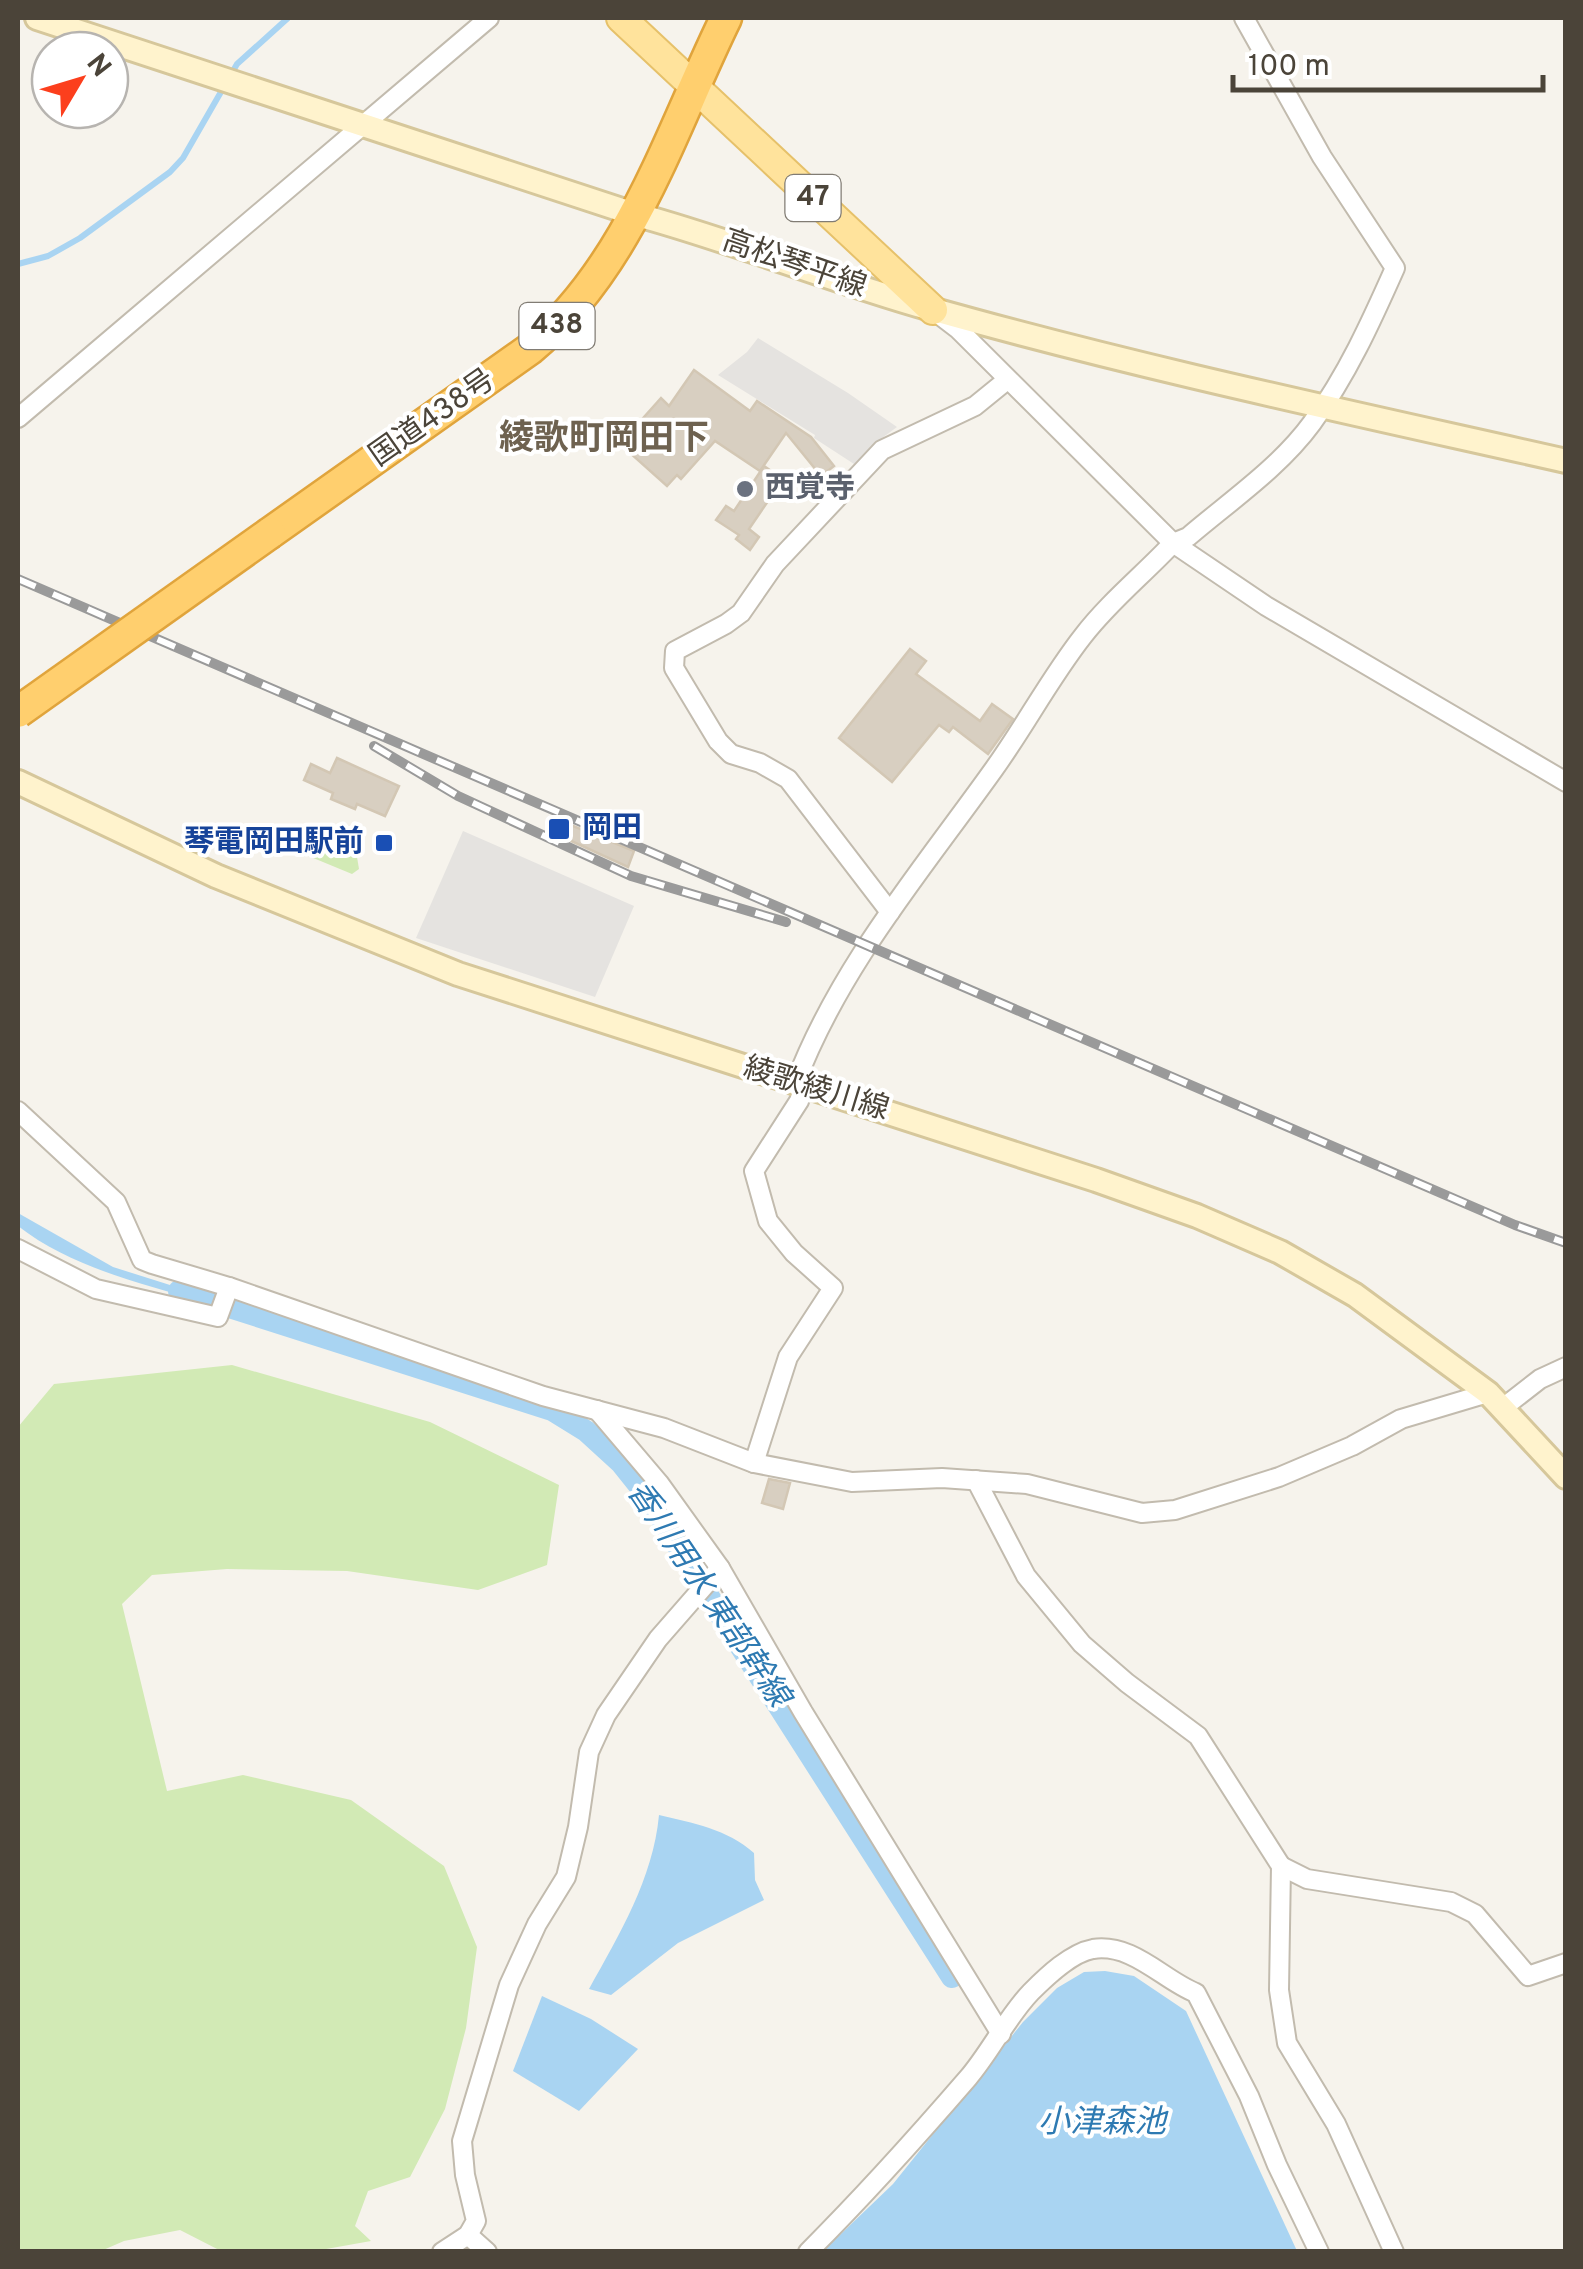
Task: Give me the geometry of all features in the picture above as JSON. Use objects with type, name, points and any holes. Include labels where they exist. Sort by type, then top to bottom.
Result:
[{"type":"highway","name":"国道438号","points":[[18,712],[463,399],[558,326],[586,294],[634,214],[726,18]]},
{"type":"main road","name":"高松琴平線","points":[[36,18],[933,310],[1074,348],[1566,461]]},
{"type":"main road","name":"47","points":[[621,18],[933,310]]},
{"type":"main road","name":"綾歌綾川線","points":[[18,782],[216,876],[402,953],[594,1020],[1096,1180],[1197,1216],[1280,1252],[1355,1295],[1496,1400],[1566,1477]]},
{"type":"street","points":[[18,418],[27,401],[366,124],[488,18]]},
{"type":"street","points":[[754,1463],[788,1358],[834,1288],[794,1253],[768,1221],[754,1171],[799,1101],[799,1085],[833,1005],[929,854],[994,768],[1086,632],[1173,543],[1188,537],[1273,466],[1312,422],[1362,344],[1395,268],[1322,157],[1244,18]]},
{"type":"street","points":[[933,310],[958,328],[1173,543],[1266,606],[1566,782]]},
{"type":"street","points":[[890,912],[788,779],[760,762],[731,754],[718,741],[674,668],[674,650],[741,614],[774,564],[882,450],[975,406],[1007,380]]},
{"type":"street","points":[[18,1111],[116,1202],[142,1260],[225,1299],[543,1396],[664,1428],[754,1463],[852,1482],[942,1478],[1027,1484],[1142,1513],[1175,1510],[1278,1477],[1352,1446],[1401,1419],[1496,1400],[1566,1367]]},
{"type":"street","points":[[18,1249],[58,1272],[114,1295],[218,1318],[225,1299]]},
{"type":"street","points":[[596,1409],[659,1484],[720,1568],[803,1712],[1001,2034]]},
{"type":"street","points":[[976,1480],[1026,1576],[1082,1644],[1198,1736],[1281,1866],[1307,1880],[1451,1902],[1475,1914],[1528,1976],[1566,1963]]},
{"type":"street","points":[[442,2252],[468,2235],[476,2221],[465,2175],[462,2140],[509,1985],[537,1924],[566,1877],[589,1752],[606,1714],[658,1639],[720,1568]]},
{"type":"street","points":[[1281,1866],[1279,1990],[1287,2043],[1336,2124],[1394,2252]]},
{"type":"street","points":[[808,2252],[971,2075],[1029,1993],[1070,1959],[1093,1949],[1116,1950],[1150,1964],[1173,1984],[1196,1993],[1249,2096],[1319,2252]]},
{"type":"street","points":[[468,2235],[488,2252]]},
{"type":"green space","points":[[285,825],[357,857],[359,869],[352,874],[277,843],[273,829]]},
{"type":"green space","points":[[232,1365],[430,1422],[559,1485],[547,1565],[478,1590],[347,1571],[227,1569],[152,1575],[122,1604],[167,1791],[243,1775],[351,1800],[444,1866],[477,1947],[466,2028],[445,2109],[410,2177],[368,2191],[355,2226],[371,2241],[315,2251],[221,2251],[180,2230],[124,2241],[101,2251],[18,2251],[18,1427],[54,1384]]},
{"type":"shaded area","points":[[758,338],[897,427],[854,464],[718,375]]},
{"type":"shaded area","points":[[463,831],[634,906],[595,997],[416,938]]},
{"type":"water","points":[[18,1213],[113,1267],[208,1297],[208,1303],[109,1273],[61,1253],[18,1226]]},
{"type":"water","points":[[659,1815],[721,1833],[754,1853],[755,1880],[764,1900],[678,1943],[611,1995],[589,1989],[642,1884]]},
{"type":"water","name":"小津森池","points":[[1084,1972],[1134,1976],[1186,2011],[1297,2251],[822,2252],[893,2184],[1023,2022],[1057,1988]]},
{"type":"water","points":[[542,1996],[591,2019],[638,2049],[579,2111],[513,2071]]},
{"type":"building","points":[[694,370],[750,411],[757,401],[811,437],[834,466],[821,476],[786,433],[760,471],[715,441],[681,479],[677,475],[667,486],[620,444],[661,398],[669,406]]},
{"type":"building","points":[[764,466],[783,479],[749,529],[759,537],[750,550],[736,539],[739,535],[716,520],[726,506],[734,511]]},
{"type":"building","points":[[910,649],[926,661],[916,674],[980,721],[992,704],[1013,719],[988,754],[953,727],[949,732],[939,725],[892,782],[839,738]]},
{"type":"building","points":[[337,758],[399,786],[385,816],[357,804],[355,809],[331,799],[333,793],[304,780],[311,764],[330,773]]},
{"type":"building","points":[[561,821],[634,851],[628,867],[556,834]]},
{"type":"building","points":[[769,1479],[790,1483],[783,1509],[762,1503]]},
{"type":"waterway","points":[[18,264],[48,256],[80,238],[170,172],[183,158],[237,64],[288,18]]},
{"type":"waterway","name":"香川用水 東部幹線","points":[[179,1291],[552,1410],[586,1431],[621,1463],[649,1498],[952,1977]]},
{"type":"railway","points":[[18,579],[1515,1225],[1566,1243]]},
{"type":"railway","points":[[374,746],[458,796],[631,876],[786,922]]},
{"type":"place","name":"西覚寺","points":[[745,489]]},
{"type":"place","name":"岡田","points":[[559,829]]},
{"type":"place","name":"琴電岡田駅前","points":[[384,843]]},
{"type":"district","name":"綾歌町岡田下","points":[[604,440]]}]
